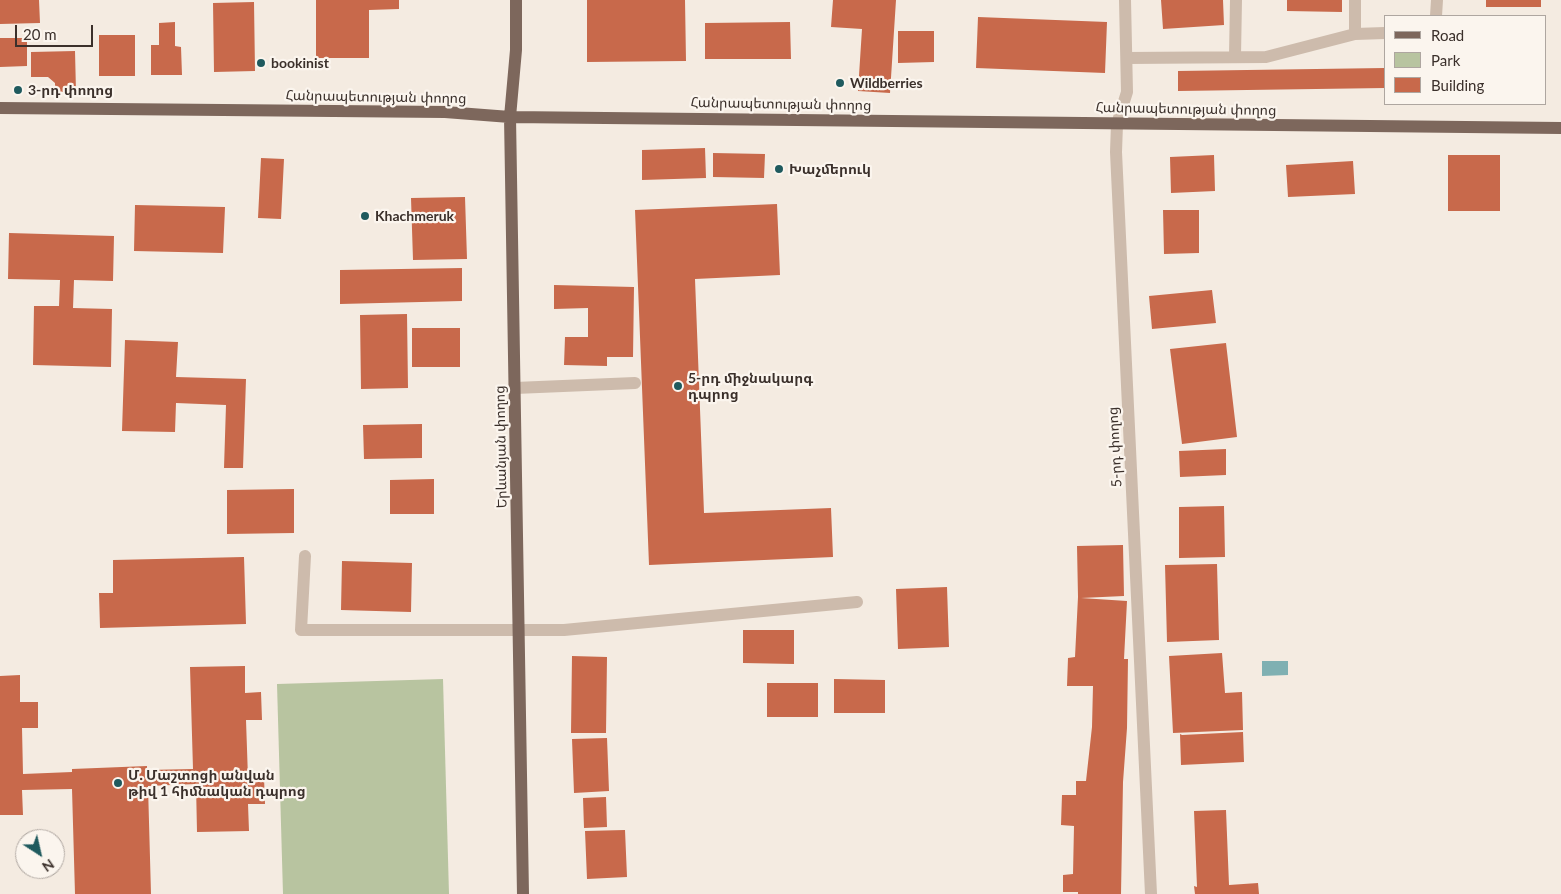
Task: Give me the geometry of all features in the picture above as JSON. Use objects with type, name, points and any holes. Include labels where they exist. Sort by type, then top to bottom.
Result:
[{"type":"main road","name":"Երևանյան փողոց","points":[[516,0],[516,50],[510,117],[523,894]]},
{"type":"main road","name":"Հանրապետության փողոց","points":[[0,108],[445,112],[510,117],[1561,128]]},
{"type":"street","name":"5-րդ փողոց","points":[[1125,0],[1127,92],[1117,124],[1116,152],[1151,894]]},
{"type":"street","points":[[1235,56],[1236,0]]},
{"type":"street","points":[[1355,34],[1356,0]]},
{"type":"street","points":[[1436,0],[1436,15]]},
{"type":"street","points":[[1127,58],[1266,56],[1355,34],[1384,33]]},
{"type":"street","points":[[515,388],[635,383]]},
{"type":"street","points":[[304,556],[301,630],[564,630],[857,602]]},
{"type":"green space","points":[[443,679],[449,894],[283,894],[277,684]]},
{"type":"water","points":[[1262,661],[1288,661],[1288,675],[1262,676]]},
{"type":"building","points":[[0,0],[39,0],[40,23],[0,24]]},
{"type":"building","points":[[316,0],[399,0],[399,9],[369,10],[369,58],[316,58]]},
{"type":"building","points":[[587,0],[685,0],[686,61],[587,62]]},
{"type":"building","points":[[833,0],[896,0],[890,93],[858,91],[862,29],[831,27]]},
{"type":"building","points":[[1161,0],[1223,0],[1224,25],[1163,29]]},
{"type":"building","points":[[1287,0],[1342,0],[1342,12],[1287,11]]},
{"type":"building","points":[[1486,0],[1541,0],[1541,7],[1486,7]]},
{"type":"building","points":[[254,2],[255,71],[214,72],[213,3]]},
{"type":"building","points":[[978,17],[1107,22],[1105,73],[976,68]]},
{"type":"building","points":[[175,22],[175,46],[181,47],[182,75],[151,75],[151,45],[159,45],[159,23]]},
{"type":"building","points":[[790,22],[791,59],[705,59],[705,23]]},
{"type":"building","points":[[898,31],[934,31],[934,62],[898,63]]},
{"type":"building","points":[[99,35],[135,35],[135,76],[99,76]]},
{"type":"building","points":[[0,38],[27,38],[27,66],[0,67]]},
{"type":"building","points":[[75,51],[76,92],[55,92],[55,83],[48,77],[31,77],[31,52]]},
{"type":"building","points":[[1384,68],[1384,88],[1178,91],[1178,71]]},
{"type":"building","points":[[705,148],[706,178],[642,180],[642,150]]},
{"type":"building","points":[[713,153],[765,154],[764,178],[713,177]]},
{"type":"building","points":[[1214,155],[1215,191],[1171,193],[1170,157]]},
{"type":"building","points":[[1448,155],[1500,155],[1500,211],[1448,211]]},
{"type":"building","points":[[261,158],[284,159],[281,219],[258,218]]},
{"type":"building","points":[[1353,161],[1355,194],[1288,197],[1286,165]]},
{"type":"building","points":[[465,197],[467,259],[413,260],[411,198]]},
{"type":"building","points":[[777,204],[780,275],[695,279],[704,513],[831,508],[833,557],[649,565],[635,210]]},
{"type":"building","points":[[135,205],[225,207],[223,253],[134,251]]},
{"type":"building","points":[[1163,210],[1199,210],[1199,253],[1164,254]]},
{"type":"building","points":[[9,233],[114,236],[113,281],[74,280],[73,308],[112,309],[111,367],[33,365],[34,306],[59,306],[60,280],[8,279]]},
{"type":"building","points":[[462,268],[462,301],[340,304],[340,270]]},
{"type":"building","points":[[554,285],[634,287],[633,357],[607,357],[607,366],[564,365],[565,337],[588,337],[588,308],[554,309]]},
{"type":"building","points":[[1212,290],[1216,323],[1152,329],[1149,296]]},
{"type":"building","points":[[407,314],[408,388],[361,389],[360,315]]},
{"type":"building","points":[[412,328],[460,328],[460,367],[412,367]]},
{"type":"building","points":[[125,340],[178,342],[176,377],[246,379],[243,468],[224,468],[226,405],[176,403],[175,432],[122,431]]},
{"type":"building","points":[[1226,343],[1237,437],[1182,444],[1170,349]]},
{"type":"building","points":[[422,424],[422,458],[364,459],[363,425]]},
{"type":"building","points":[[1226,449],[1226,475],[1180,477],[1179,451]]},
{"type":"building","points":[[434,479],[434,514],[390,514],[390,480]]},
{"type":"building","points":[[294,489],[294,533],[227,534],[227,490]]},
{"type":"building","points":[[1224,506],[1225,557],[1179,558],[1179,507]]},
{"type":"building","points":[[1123,545],[1124,596],[1081,598],[1127,601],[1124,659],[1128,659],[1127,728],[1123,782],[1121,894],[1063,892],[1063,875],[1073,874],[1074,826],[1061,825],[1062,795],[1076,795],[1076,781],[1086,781],[1092,727],[1093,686],[1067,686],[1068,658],[1075,657],[1078,597],[1077,546]]},
{"type":"building","points":[[244,557],[246,624],[100,628],[99,593],[113,593],[113,560]]},
{"type":"building","points":[[342,561],[412,563],[411,612],[341,610]]},
{"type":"building","points":[[1217,564],[1219,640],[1167,642],[1165,565]]},
{"type":"building","points":[[947,587],[949,647],[898,649],[896,589]]},
{"type":"building","points":[[743,630],[794,630],[794,664],[743,663]]},
{"type":"building","points":[[1222,653],[1225,693],[1242,692],[1243,730],[1173,733],[1169,656]]},
{"type":"building","points":[[572,656],[607,657],[606,733],[571,733]]},
{"type":"building","points":[[245,666],[245,693],[261,692],[262,720],[246,720],[248,778],[264,777],[265,804],[248,804],[249,831],[197,832],[196,784],[148,786],[151,894],[75,894],[72,789],[22,790],[23,815],[0,815],[0,676],[20,675],[20,702],[38,702],[38,728],[22,728],[23,774],[72,772],[72,769],[147,766],[147,770],[193,769],[190,667]]},
{"type":"building","points":[[834,679],[885,680],[885,713],[834,713]]},
{"type":"building","points":[[767,683],[818,683],[818,717],[767,717]]},
{"type":"building","points":[[1243,732],[1244,762],[1181,765],[1180,734]]},
{"type":"building","points":[[607,738],[609,791],[574,793],[572,739]]},
{"type":"building","points":[[606,797],[607,827],[584,828],[583,798]]},
{"type":"building","points":[[1226,810],[1229,885],[1258,883],[1259,894],[1195,894],[1194,886],[1197,887],[1194,811]]},
{"type":"building","points":[[625,830],[627,877],[587,879],[585,831]]},
{"type":"place","name":"bookinist","points":[[261,63]]},
{"type":"place","name":"Wildberries","points":[[840,83]]},
{"type":"place","name":"3-րդ փողոց","points":[[18,90]]},
{"type":"place","name":"Խաչմերուկ","points":[[779,169]]},
{"type":"place","name":"Khachmeruk","points":[[365,216]]},
{"type":"place","name":"5-րդ միջնակարգ դպրոց","points":[[678,386]]},
{"type":"place","name":"Մ. Մաշտոցի անվան թիվ 1 հիմնական դպրոց","points":[[118,783]]}]
